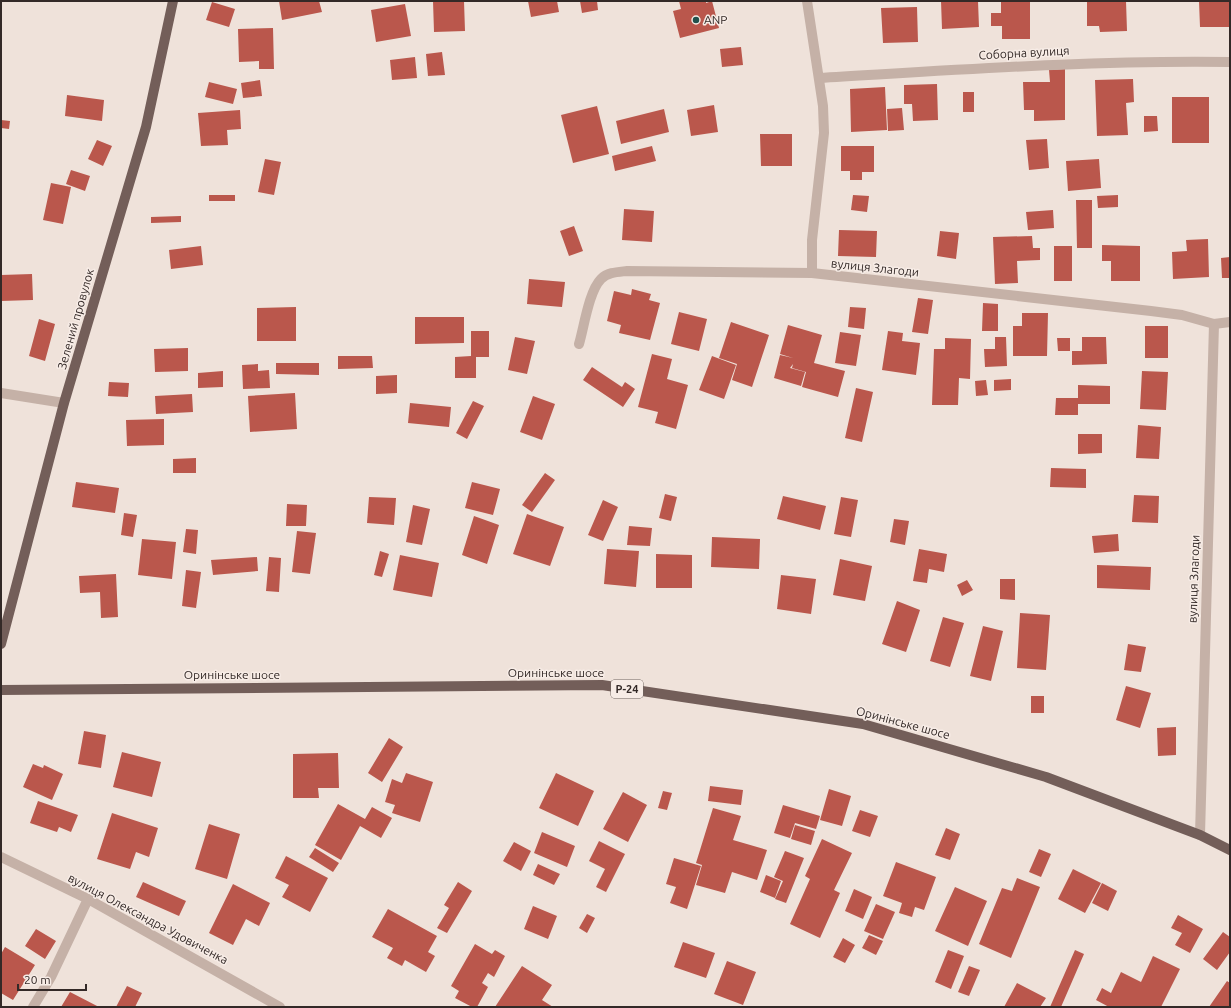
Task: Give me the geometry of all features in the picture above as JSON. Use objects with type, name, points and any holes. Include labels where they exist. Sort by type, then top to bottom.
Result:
[{"type":"main road","name":"Зелений провулок","points":[[1,644],[64,403],[146,127],[173,1]]},
{"type":"main road","name":"Оринінське шосе","points":[[1,690],[602,686],[863,724],[1046,776],[1200,835],[1230,850]]},
{"type":"street","points":[[807,1],[824,106],[824,133],[812,240],[812,273]]},
{"type":"street","name":"Соборна вулиця","points":[[820,78],[1052,64],[1149,61],[1230,62]]},
{"type":"street","name":"вулиця Злагоди","points":[[579,344],[594,288],[601,279],[609,274],[627,272],[812,273],[1151,311],[1182,315],[1214,324],[1230,322]]},
{"type":"street","name":"вулиця Злагоди","points":[[1200,835],[1214,324]]},
{"type":"street","points":[[1,393],[64,403]]},
{"type":"street","name":"вулиця Олександра Удовиченка","points":[[1,858],[88,899],[280,1007]]},
{"type":"street","points":[[33,1007],[51,977],[88,899]]},
{"type":"building","points":[[279,1],[319,1],[322,12],[282,20]]},
{"type":"building","points":[[433,1],[464,1],[465,31],[434,32]]},
{"type":"building","points":[[528,1],[557,1],[559,12],[531,17]]},
{"type":"building","points":[[580,1],[597,1],[598,10],[582,13]]},
{"type":"building","name":"ANP","points":[[679,1],[706,1],[706,3],[712,1],[719,28],[680,38],[673,11],[681,9]]},
{"type":"building","points":[[941,1],[978,1],[979,27],[942,29]]},
{"type":"building","points":[[1001,1],[1030,1],[1030,39],[1002,39],[1002,26],[991,26],[991,13],[1001,13]]},
{"type":"building","points":[[1087,1],[1126,1],[1127,31],[1100,32],[1099,26],[1087,26]]},
{"type":"building","points":[[1199,1],[1230,1],[1230,27],[1200,27]]},
{"type":"building","points":[[212,2],[235,9],[229,27],[206,20]]},
{"type":"building","points":[[405,4],[411,36],[376,42],[371,10]]},
{"type":"building","points":[[917,7],[918,42],[883,43],[881,8]]},
{"type":"building","points":[[273,28],[274,69],[259,69],[259,61],[239,62],[238,29]]},
{"type":"building","points":[[741,47],[743,65],[722,67],[720,49]]},
{"type":"building","points":[[442,52],[445,75],[428,76],[426,54]]},
{"type":"building","points":[[415,57],[417,78],[392,80],[390,60]]},
{"type":"building","points":[[1065,69],[1065,120],[1034,121],[1034,110],[1024,110],[1023,82],[1050,82],[1049,70]]},
{"type":"building","points":[[1133,79],[1134,102],[1126,103],[1128,135],[1097,136],[1095,80]]},
{"type":"building","points":[[260,80],[262,96],[243,98],[241,83]]},
{"type":"building","points":[[209,82],[237,89],[233,104],[205,97]]},
{"type":"building","points":[[937,84],[938,120],[913,121],[912,104],[904,104],[904,85]]},
{"type":"building","points":[[885,87],[887,130],[851,132],[850,89]]},
{"type":"building","points":[[963,92],[974,92],[974,112],[963,112]]},
{"type":"building","points":[[67,95],[104,100],[102,121],[65,116]]},
{"type":"building","points":[[1172,97],[1209,97],[1209,143],[1172,143]]},
{"type":"building","points":[[714,105],[718,132],[691,136],[687,110]]},
{"type":"building","points":[[597,106],[609,154],[573,163],[561,115]]},
{"type":"building","points":[[902,108],[904,130],[888,131],[887,109]]},
{"type":"building","points":[[664,109],[669,132],[621,144],[616,121]]},
{"type":"building","points":[[240,110],[241,129],[227,130],[228,145],[201,146],[198,113]]},
{"type":"building","points":[[1144,116],[1157,116],[1158,131],[1144,132]]},
{"type":"building","points":[[1,120],[10,121],[9,129],[1,128]]},
{"type":"building","points":[[760,134],[792,134],[792,166],[761,166]]},
{"type":"building","points":[[1047,139],[1049,168],[1029,170],[1026,140]]},
{"type":"building","points":[[97,140],[112,146],[103,166],[88,159]]},
{"type":"building","points":[[652,146],[656,161],[615,171],[612,156]]},
{"type":"building","points":[[841,146],[874,146],[874,172],[862,172],[862,180],[850,180],[850,171],[841,171]]},
{"type":"building","points":[[265,159],[281,162],[274,195],[258,192]]},
{"type":"building","points":[[1099,159],[1101,188],[1068,191],[1066,161]]},
{"type":"building","points":[[71,170],[90,176],[85,191],[66,184]]},
{"type":"building","points":[[51,183],[71,187],[63,224],[43,220]]},
{"type":"building","points":[[209,195],[235,195],[235,201],[209,201]]},
{"type":"building","points":[[853,195],[869,196],[867,212],[851,210]]},
{"type":"building","points":[[1118,195],[1118,207],[1098,208],[1097,196]]},
{"type":"building","points":[[1076,200],[1092,200],[1092,248],[1077,248]]},
{"type":"building","points":[[624,209],[654,211],[652,242],[622,240]]},
{"type":"building","points":[[1053,210],[1054,228],[1028,230],[1026,212]]},
{"type":"building","points":[[181,216],[181,222],[151,223],[151,217]]},
{"type":"building","points":[[574,226],[583,251],[569,256],[560,231]]},
{"type":"building","points":[[839,230],[877,231],[876,257],[838,256]]},
{"type":"building","points":[[940,231],[959,233],[956,259],[937,256]]},
{"type":"building","points":[[1032,236],[1033,248],[1040,248],[1040,260],[1017,261],[1018,283],[995,284],[993,237]]},
{"type":"building","points":[[1208,239],[1209,277],[1173,279],[1172,252],[1187,251],[1186,240]]},
{"type":"building","points":[[1102,245],[1140,246],[1140,281],[1111,281],[1111,261],[1102,261]]},
{"type":"building","points":[[201,246],[203,265],[171,269],[169,250]]},
{"type":"building","points":[[1054,246],[1072,246],[1072,281],[1054,281]]},
{"type":"building","points":[[1230,257],[1230,278],[1222,278],[1221,258]]},
{"type":"building","points":[[32,274],[33,300],[1,301],[1,275]]},
{"type":"building","points":[[529,279],[565,282],[562,307],[527,304]]},
{"type":"building","points":[[632,289],[651,294],[649,300],[660,303],[650,340],[619,333],[621,325],[607,321],[614,291],[631,295]]},
{"type":"building","points":[[918,298],[933,300],[928,334],[912,332]]},
{"type":"building","points":[[983,303],[998,304],[998,331],[982,331]]},
{"type":"building","points":[[296,307],[296,341],[257,341],[257,308]]},
{"type":"building","points":[[850,307],[866,308],[864,329],[848,327]]},
{"type":"building","points":[[679,312],[707,319],[699,351],[671,344]]},
{"type":"building","points":[[1022,313],[1048,313],[1047,356],[1013,356],[1013,326],[1022,326]]},
{"type":"building","points":[[415,317],[464,317],[464,343],[415,344]]},
{"type":"building","points":[[39,319],[55,324],[45,361],[29,356]]},
{"type":"building","points":[[731,322],[769,335],[752,387],[732,380],[737,364],[719,358]]},
{"type":"building","points":[[788,325],[822,335],[814,363],[845,371],[838,397],[802,387],[806,372],[792,368],[793,364],[790,368],[805,372],[801,386],[774,378],[780,355],[793,358],[780,354]]},
{"type":"building","points":[[1145,326],[1168,326],[1168,358],[1145,358]]},
{"type":"building","points":[[471,331],[489,331],[489,357],[476,357],[476,378],[455,378],[455,357],[471,356]]},
{"type":"building","points":[[888,331],[903,333],[902,341],[920,343],[916,375],[882,370]]},
{"type":"building","points":[[840,332],[861,335],[856,366],[835,363]]},
{"type":"building","points":[[515,337],[535,341],[527,374],[508,370]]},
{"type":"building","points":[[995,337],[1006,337],[1007,366],[985,367],[984,349],[995,349]]},
{"type":"building","points":[[1082,337],[1106,337],[1107,364],[1072,365],[1072,351],[1082,351]]},
{"type":"building","points":[[945,338],[971,339],[970,379],[959,378],[958,405],[932,405],[934,349],[945,349]]},
{"type":"building","points":[[1057,338],[1070,338],[1070,351],[1058,351]]},
{"type":"building","points":[[188,348],[188,371],[155,372],[154,349]]},
{"type":"building","points":[[652,354],[672,359],[667,379],[688,385],[676,429],[655,423],[658,412],[638,407]]},
{"type":"building","points":[[338,356],[372,356],[373,368],[338,369]]},
{"type":"building","points":[[712,356],[736,365],[724,399],[699,390]]},
{"type":"building","points":[[276,363],[319,363],[319,375],[276,374]]},
{"type":"building","points":[[258,364],[258,371],[269,370],[270,388],[243,389],[242,365]]},
{"type":"building","points":[[592,367],[622,387],[625,382],[635,389],[623,407],[583,380]]},
{"type":"building","points":[[223,371],[223,387],[198,388],[198,373]]},
{"type":"building","points":[[1142,371],[1168,372],[1166,410],[1140,409]]},
{"type":"building","points":[[397,375],[397,393],[376,394],[376,376]]},
{"type":"building","points":[[1011,379],[1011,390],[994,391],[994,380]]},
{"type":"building","points":[[986,380],[988,395],[976,396],[975,381]]},
{"type":"building","points":[[109,382],[129,383],[128,397],[108,396]]},
{"type":"building","points":[[1078,385],[1110,386],[1110,404],[1078,404],[1078,415],[1055,415],[1056,398],[1078,398]]},
{"type":"building","points":[[856,388],[873,392],[862,442],[845,438]]},
{"type":"building","points":[[295,393],[297,429],[250,432],[248,396]]},
{"type":"building","points":[[192,394],[193,412],[156,414],[155,396]]},
{"type":"building","points":[[533,396],[555,404],[542,440],[520,432]]},
{"type":"building","points":[[473,401],[484,406],[467,439],[456,433]]},
{"type":"building","points":[[410,403],[451,407],[449,427],[408,423]]},
{"type":"building","points":[[164,419],[164,445],[127,446],[126,420]]},
{"type":"building","points":[[1138,425],[1161,427],[1159,459],[1136,458]]},
{"type":"building","points":[[1078,434],[1102,434],[1102,453],[1078,454]]},
{"type":"building","points":[[196,458],[196,473],[173,473],[173,459]]},
{"type":"building","points":[[1051,468],[1086,469],[1086,488],[1050,487]]},
{"type":"building","points":[[545,473],[555,480],[532,512],[522,505]]},
{"type":"building","points":[[76,482],[119,488],[115,513],[72,507]]},
{"type":"building","points":[[472,482],[500,489],[493,515],[465,508]]},
{"type":"building","points":[[665,494],[677,497],[671,521],[659,518]]},
{"type":"building","points":[[1134,495],[1159,496],[1158,523],[1132,522]]},
{"type":"building","points":[[783,496],[826,506],[820,530],[777,519]]},
{"type":"building","points":[[369,497],[396,498],[394,525],[367,523]]},
{"type":"building","points":[[841,497],[858,500],[851,537],[834,534]]},
{"type":"building","points":[[603,500],[618,507],[603,541],[588,535]]},
{"type":"building","points":[[287,504],[307,505],[306,526],[286,526]]},
{"type":"building","points":[[413,505],[430,509],[422,545],[406,542]]},
{"type":"building","points":[[124,513],[137,515],[133,537],[121,535]]},
{"type":"building","points":[[527,514],[564,527],[550,566],[513,554]]},
{"type":"building","points":[[474,516],[499,525],[487,564],[462,555]]},
{"type":"building","points":[[894,519],[909,521],[905,545],[890,542]]},
{"type":"building","points":[[629,526],[652,528],[650,546],[627,545]]},
{"type":"building","points":[[186,529],[198,530],[196,554],[183,552]]},
{"type":"building","points":[[297,531],[316,533],[310,574],[292,572]]},
{"type":"building","points":[[1118,534],[1119,551],[1094,553],[1092,536]]},
{"type":"building","points":[[712,537],[760,539],[759,569],[711,567]]},
{"type":"building","points":[[142,539],[176,542],[172,579],[138,575]]},
{"type":"building","points":[[607,549],[639,551],[636,587],[604,584]]},
{"type":"building","points":[[919,549],[947,554],[944,572],[929,569],[927,583],[913,581]]},
{"type":"building","points":[[380,551],[389,554],[382,577],[374,575]]},
{"type":"building","points":[[656,554],[692,555],[692,588],[656,588]]},
{"type":"building","points":[[400,555],[439,563],[432,597],[393,590]]},
{"type":"building","points":[[257,557],[258,571],[213,575],[211,560]]},
{"type":"building","points":[[269,557],[281,558],[279,592],[266,591]]},
{"type":"building","points":[[840,559],[872,566],[865,601],[833,595]]},
{"type":"building","points":[[1097,565],[1151,567],[1150,590],[1097,588]]},
{"type":"building","points":[[186,570],[201,572],[196,608],[182,606]]},
{"type":"building","points":[[116,574],[118,617],[101,618],[100,592],[80,593],[79,576]]},
{"type":"building","points":[[781,575],[816,579],[811,614],[777,609]]},
{"type":"building","points":[[1000,579],[1015,579],[1015,600],[1000,599]]},
{"type":"building","points":[[967,580],[973,590],[962,596],[957,585]]},
{"type":"building","points":[[897,601],[920,610],[906,652],[882,644]]},
{"type":"building","points":[[1020,613],[1050,615],[1046,670],[1017,668]]},
{"type":"building","points":[[943,617],[964,623],[950,667],[930,661]]},
{"type":"building","points":[[983,626],[1003,631],[991,681],[970,676]]},
{"type":"building","points":[[1128,644],[1146,647],[1141,672],[1124,670]]},
{"type":"building","points":[[1126,686],[1151,693],[1140,728],[1116,720]]},
{"type":"building","points":[[1031,696],[1044,696],[1044,713],[1031,713]]},
{"type":"building","points":[[1176,727],[1176,755],[1158,756],[1157,728]]},
{"type":"building","points":[[84,731],[106,735],[101,768],[78,764]]},
{"type":"building","points":[[389,738],[403,747],[382,782],[368,773]]},
{"type":"building","points":[[122,752],[161,762],[152,797],[113,787]]},
{"type":"building","points":[[338,753],[339,788],[318,788],[319,798],[293,798],[293,754]]},
{"type":"building","points":[[33,764],[43,768],[44,765],[63,774],[52,800],[23,787]]},
{"type":"building","points":[[406,773],[433,782],[420,822],[392,813],[395,805],[385,802],[392,779],[402,783]]},
{"type":"building","points":[[556,773],[594,791],[578,826],[539,808]]},
{"type":"building","points":[[710,786],[743,790],[741,805],[708,801]]},
{"type":"building","points":[[829,789],[851,796],[842,826],[820,820]]},
{"type":"building","points":[[663,791],[672,793],[667,810],[658,808]]},
{"type":"building","points":[[623,792],[647,805],[628,842],[603,829]]},
{"type":"building","points":[[38,801],[78,815],[71,832],[59,827],[57,832],[30,823]]},
{"type":"building","points":[[338,804],[365,819],[372,807],[392,818],[381,838],[360,826],[341,860],[315,845]]},
{"type":"building","points":[[783,805],[820,816],[816,829],[795,823],[790,838],[774,833]]},
{"type":"building","points":[[713,808],[741,816],[733,840],[767,850],[757,880],[732,872],[725,893],[696,885],[702,865],[696,863]]},
{"type":"building","points":[[860,810],[878,816],[870,837],[852,831]]},
{"type":"building","points":[[112,813],[158,828],[149,857],[136,852],[130,869],[97,859]]},
{"type":"building","points":[[209,824],[240,834],[227,879],[195,869]]},
{"type":"building","points":[[795,825],[815,831],[811,845],[791,839]]},
{"type":"building","points":[[946,828],[960,834],[950,860],[935,855]]},
{"type":"building","points":[[542,832],[575,846],[567,867],[534,853]]},
{"type":"building","points":[[822,839],[852,853],[834,890],[840,893],[820,938],[790,924],[810,879],[805,876]]},
{"type":"building","points":[[599,841],[625,854],[606,892],[596,887],[605,869],[589,861]]},
{"type":"building","points":[[514,842],[531,851],[521,871],[503,861]]},
{"type":"building","points":[[315,848],[339,863],[333,872],[309,857]]},
{"type":"building","points":[[1039,849],[1051,854],[1041,877],[1029,872]]},
{"type":"building","points":[[785,851],[804,858],[786,903],[775,899],[783,881],[774,877]]},
{"type":"building","points":[[286,856],[328,878],[310,912],[282,897],[289,885],[275,878]]},
{"type":"building","points":[[674,858],[701,866],[687,909],[670,903],[676,887],[666,884]]},
{"type":"building","points":[[896,862],[936,877],[924,910],[915,907],[912,917],[899,913],[902,903],[883,896]]},
{"type":"building","points":[[538,864],[560,874],[554,885],[533,875]]},
{"type":"building","points":[[1073,869],[1101,883],[1085,913],[1058,899]]},
{"type":"building","points":[[766,875],[781,881],[775,898],[760,892]]},
{"type":"building","points":[[1017,878],[1040,887],[1011,958],[979,944],[1002,888],[1012,891]]},
{"type":"building","points":[[143,882],[186,901],[179,916],[136,897]]},
{"type":"building","points":[[458,882],[472,891],[447,933],[437,928],[449,908],[444,905]]},
{"type":"building","points":[[1102,883],[1117,891],[1108,911],[1092,903]]},
{"type":"building","points":[[233,884],[270,903],[259,926],[246,919],[233,945],[209,933]]},
{"type":"building","points":[[955,887],[987,901],[968,946],[935,931]]},
{"type":"building","points":[[854,889],[872,897],[863,919],[845,911]]},
{"type":"building","points":[[876,904],[895,912],[883,939],[864,931]]},
{"type":"building","points":[[533,906],[557,916],[548,939],[524,929]]},
{"type":"building","points":[[388,909],[437,936],[428,952],[435,956],[426,972],[405,960],[402,966],[387,958],[393,948],[372,937]]},
{"type":"building","points":[[587,914],[595,918],[587,933],[579,928]]},
{"type":"building","points":[[1178,915],[1203,929],[1190,953],[1175,945],[1182,933],[1171,928]]},
{"type":"building","points":[[36,929],[56,941],[45,959],[25,946]]},
{"type":"building","points":[[1223,932],[1230,937],[1230,952],[1217,970],[1203,959]]},
{"type":"building","points":[[869,935],[883,941],[876,955],[862,948]]},
{"type":"building","points":[[843,938],[855,945],[845,963],[833,957]]},
{"type":"building","points":[[683,942],[715,953],[706,978],[674,967]]},
{"type":"building","points":[[475,944],[492,954],[495,950],[505,956],[494,977],[488,973],[482,983],[488,987],[477,1007],[472,1007],[455,998],[459,991],[451,986]]},
{"type":"building","points":[[5,947],[35,965],[13,1000],[1,993],[1,954]]},
{"type":"building","points":[[948,950],[964,956],[951,989],[935,982]]},
{"type":"building","points":[[1075,950],[1084,954],[1061,1007],[1050,1007]]},
{"type":"building","points":[[1153,956],[1180,969],[1161,1007],[1109,1007],[1096,1000],[1102,988],[1111,993],[1121,972],[1141,982]]},
{"type":"building","points":[[727,961],[756,972],[743,1005],[714,994]]},
{"type":"building","points":[[522,966],[552,985],[542,1000],[553,1007],[495,1007]]},
{"type":"building","points":[[969,966],[980,970],[969,996],[958,992]]},
{"type":"building","points":[[1227,981],[1230,983],[1230,1007],[1209,1007]]},
{"type":"building","points":[[1017,983],[1046,998],[1040,1007],[1004,1007]]},
{"type":"building","points":[[127,986],[142,993],[135,1007],[116,1007]]},
{"type":"building","points":[[70,992],[99,1007],[61,1007]]},
{"type":"place","name":"ANP","points":[[696,20]]}]
